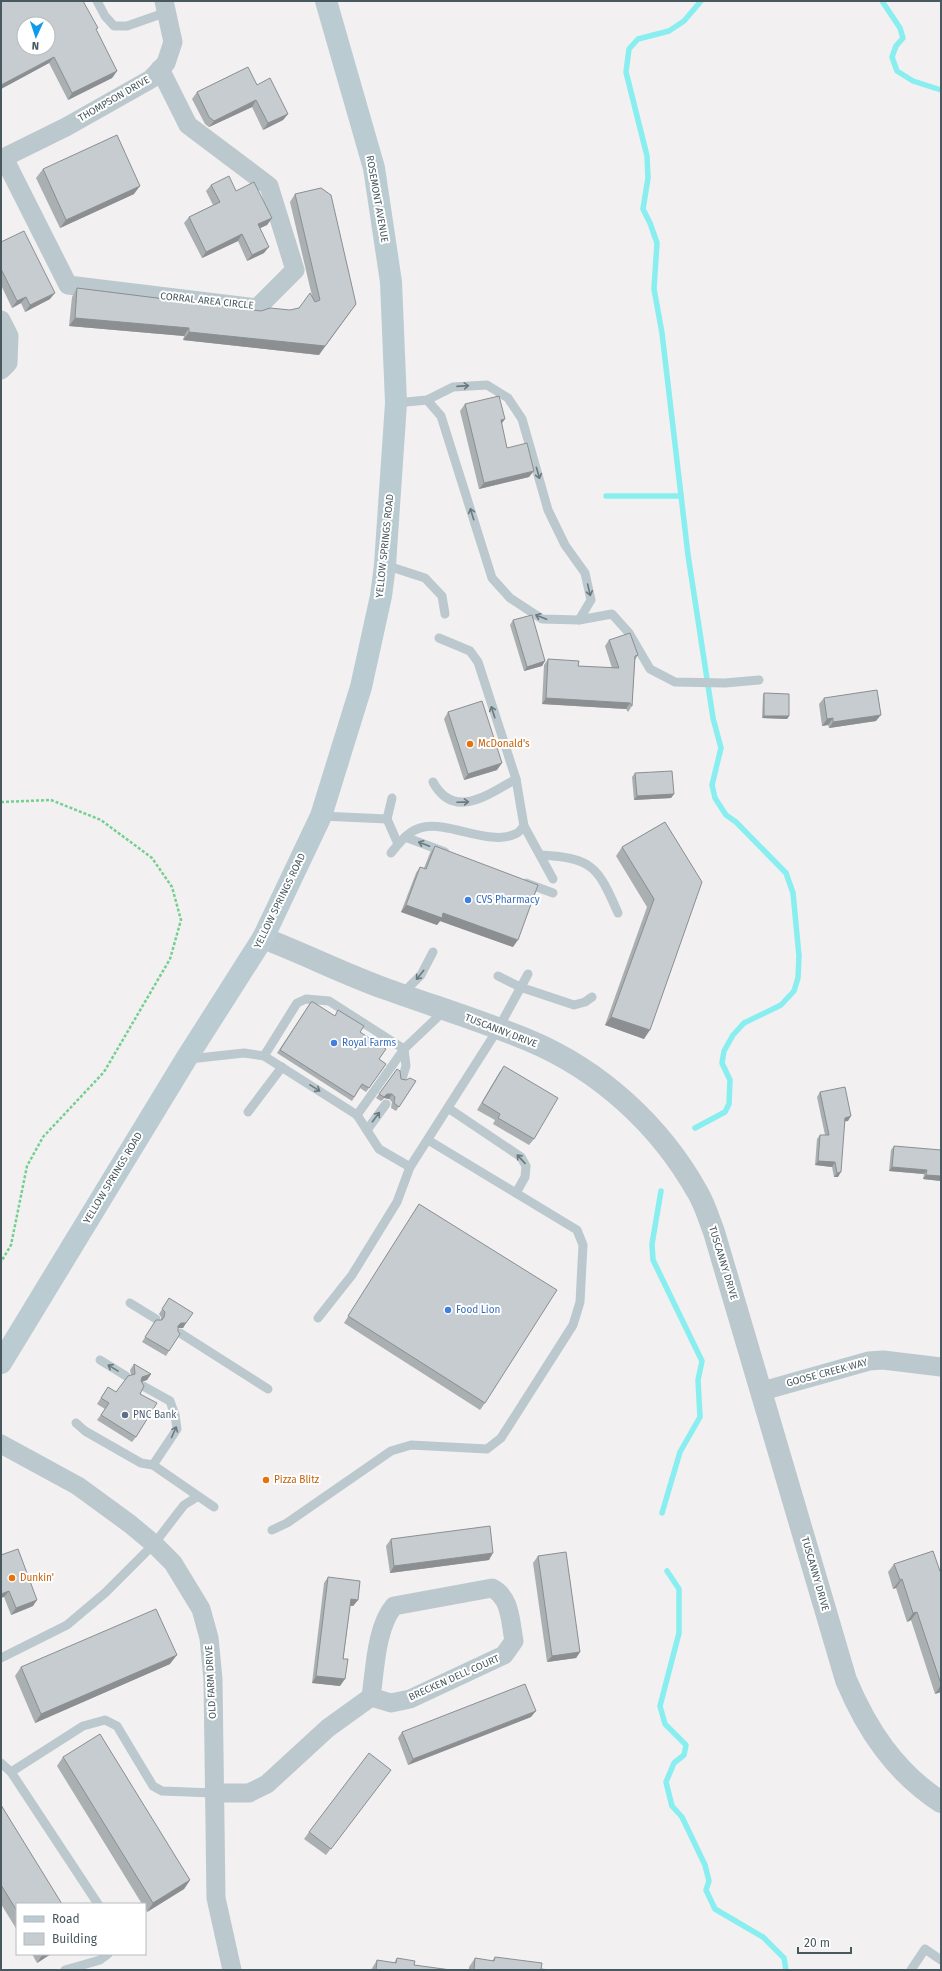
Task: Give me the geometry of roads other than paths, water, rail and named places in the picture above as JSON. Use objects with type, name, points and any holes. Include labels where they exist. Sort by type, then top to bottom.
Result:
[{"type":"main road","name":"ROSEMONT AVENUE","points":[[326,1],[374,168],[391,282],[396,403]]},
{"type":"main road","name":"YELLOW SPRINGS ROAD","points":[[1,1363],[186,1059],[263,938],[321,816],[361,687],[381,596],[385,565],[396,403]]},
{"type":"street","name":"THOMPSON DRIVE","points":[[2,158],[66,127],[151,79],[166,63],[173,42],[165,7]]},
{"type":"street","name":"CORRAL AREA CIRCLE","points":[[2,158],[68,285],[257,308],[295,270],[269,186],[188,125],[160,69]]},
{"type":"street","points":[[1,320],[9,336],[4,366]]},
{"type":"street","name":"TUSCANNY DRIVE","points":[[263,938],[303,953],[348,974],[402,995],[529,1040],[585,1070],[631,1105],[665,1144],[699,1194],[714,1232],[846,1680],[858,1710],[897,1766],[923,1790],[941,1802]]},
{"type":"street","name":"GOOSE CREEK WAY","points":[[762,1391],[869,1361],[884,1360],[941,1368]]},
{"type":"street","name":"OLD FARM DRIVE","points":[[1,1444],[78,1486],[130,1524],[154,1544],[173,1563],[201,1609],[208,1638],[213,1679],[216,1898],[232,1970]]},
{"type":"street","name":"BRECKEN DELL COURT","points":[[492,1588],[501,1592],[506,1600],[514,1641],[504,1655],[410,1699],[391,1703],[371,1697],[382,1630],[388,1613],[394,1606],[492,1588]]},
{"type":"street","points":[[214,1793],[249,1793],[267,1784],[328,1728],[371,1697]]},
{"type":"lane","points":[[97,1],[105,16],[114,26],[127,26],[165,7]]},
{"type":"lane","points":[[396,403],[427,400],[453,387],[486,385],[508,398],[522,419],[548,510],[565,545],[585,573],[591,600],[579,620]]},
{"type":"lane","points":[[427,400],[441,416],[492,578],[510,598],[542,619],[579,620],[612,614],[629,633],[650,669],[675,682],[725,683],[759,680]]},
{"type":"lane","points":[[385,565],[425,578],[442,596],[445,614]]},
{"type":"lane","points":[[439,638],[470,651],[478,662],[516,779],[524,826],[553,879]]},
{"type":"lane","points":[[433,782],[438,792],[444,798],[453,802],[464,803],[473,801],[516,779]]},
{"type":"lane","points":[[392,798],[387,819],[398,844]]},
{"type":"lane","points":[[321,816],[387,819]]},
{"type":"lane","points":[[391,853],[405,837],[425,827],[443,828],[484,836],[504,837],[516,834],[524,826]]},
{"type":"lane","points":[[405,837],[457,856]]},
{"type":"lane","points":[[541,855],[565,857],[586,862],[605,882],[618,913]]},
{"type":"lane","points":[[516,879],[553,893]]},
{"type":"lane","points":[[402,995],[421,975],[433,952]]},
{"type":"lane","points":[[318,1318],[352,1274],[398,1202],[410,1167],[498,1029],[528,974]]},
{"type":"lane","points":[[498,976],[520,987],[574,1005],[585,1002],[592,997]]},
{"type":"lane","points":[[264,1056],[297,1003],[306,999],[329,1001],[404,1049]]},
{"type":"lane","points":[[357,1115],[404,1049],[445,1010]]},
{"type":"lane","points":[[402,1079],[406,1066],[404,1049]]},
{"type":"lane","points":[[186,1059],[244,1053],[264,1056],[357,1115],[379,1149],[410,1167]]},
{"type":"lane","points":[[248,1112],[282,1067]]},
{"type":"lane","points":[[367,1130],[386,1104]]},
{"type":"lane","points":[[448,1108],[520,1157],[526,1166],[525,1177],[516,1193]]},
{"type":"lane","points":[[272,1530],[287,1523],[391,1450],[411,1445],[487,1449],[501,1438],[573,1325],[580,1302],[583,1245],[577,1230],[428,1140]]},
{"type":"lane","points":[[130,1303],[156,1319]]},
{"type":"lane","points":[[180,1333],[268,1389]]},
{"type":"lane","points":[[100,1360],[126,1376]]},
{"type":"lane","points":[[143,1386],[170,1401],[175,1415],[177,1429],[153,1465]]},
{"type":"lane","points":[[76,1422],[85,1431],[141,1463],[153,1465],[197,1497],[214,1507]]},
{"type":"lane","points":[[1,1658],[67,1625],[105,1593],[154,1544],[184,1505],[197,1497]]},
{"type":"lane","points":[[11,1772],[83,1726],[106,1720],[117,1726],[153,1786],[162,1791],[214,1793]]},
{"type":"lane","points":[[1,1763],[11,1772],[97,1903]]},
{"type":"lane","points":[[911,1970],[925,1950],[941,1960]]},
{"type":"lane","points":[[65,1970],[100,1960],[107,1955]]},
{"type":"waterway","points":[[695,1128],[725,1112],[729,1104],[730,1080],[722,1063],[724,1051],[733,1035],[744,1023],[781,1005],[794,991],[798,978],[799,956],[793,893],[786,873],[736,822],[726,815],[715,798],[712,785],[721,748],[713,718],[688,555],[662,333],[654,289],[657,243],[643,209],[648,178],[647,156],[626,72],[629,49],[638,39],[669,31],[684,21],[701,1]]},
{"type":"waterway","points":[[882,1],[900,28],[903,38],[896,46],[892,57],[897,71],[913,81],[941,90]]},
{"type":"waterway","points":[[606,496],[681,496]]},
{"type":"waterway","points":[[661,1191],[652,1244],[653,1260],[702,1361],[698,1380],[700,1417],[680,1452],[662,1513]]},
{"type":"waterway","points":[[667,1571],[679,1589],[679,1633],[660,1706],[665,1724],[686,1745],[684,1755],[674,1763],[666,1782],[672,1806],[682,1817],[705,1865],[709,1881],[706,1890],[715,1909],[763,1937],[784,1958],[786,1970]]},
{"type":"place","name":"McDonald's","points":[[470,744]]},
{"type":"place","name":"CVS Pharmacy","points":[[468,900]]},
{"type":"place","name":"Royal Farms","points":[[334,1043]]},
{"type":"place","name":"Food Lion","points":[[448,1310]]},
{"type":"place","name":"PNC Bank","points":[[125,1415]]},
{"type":"place","name":"Pizza Blitz","points":[[266,1480]]},
{"type":"place","name":"Dunkin'","points":[[12,1578]]}]
